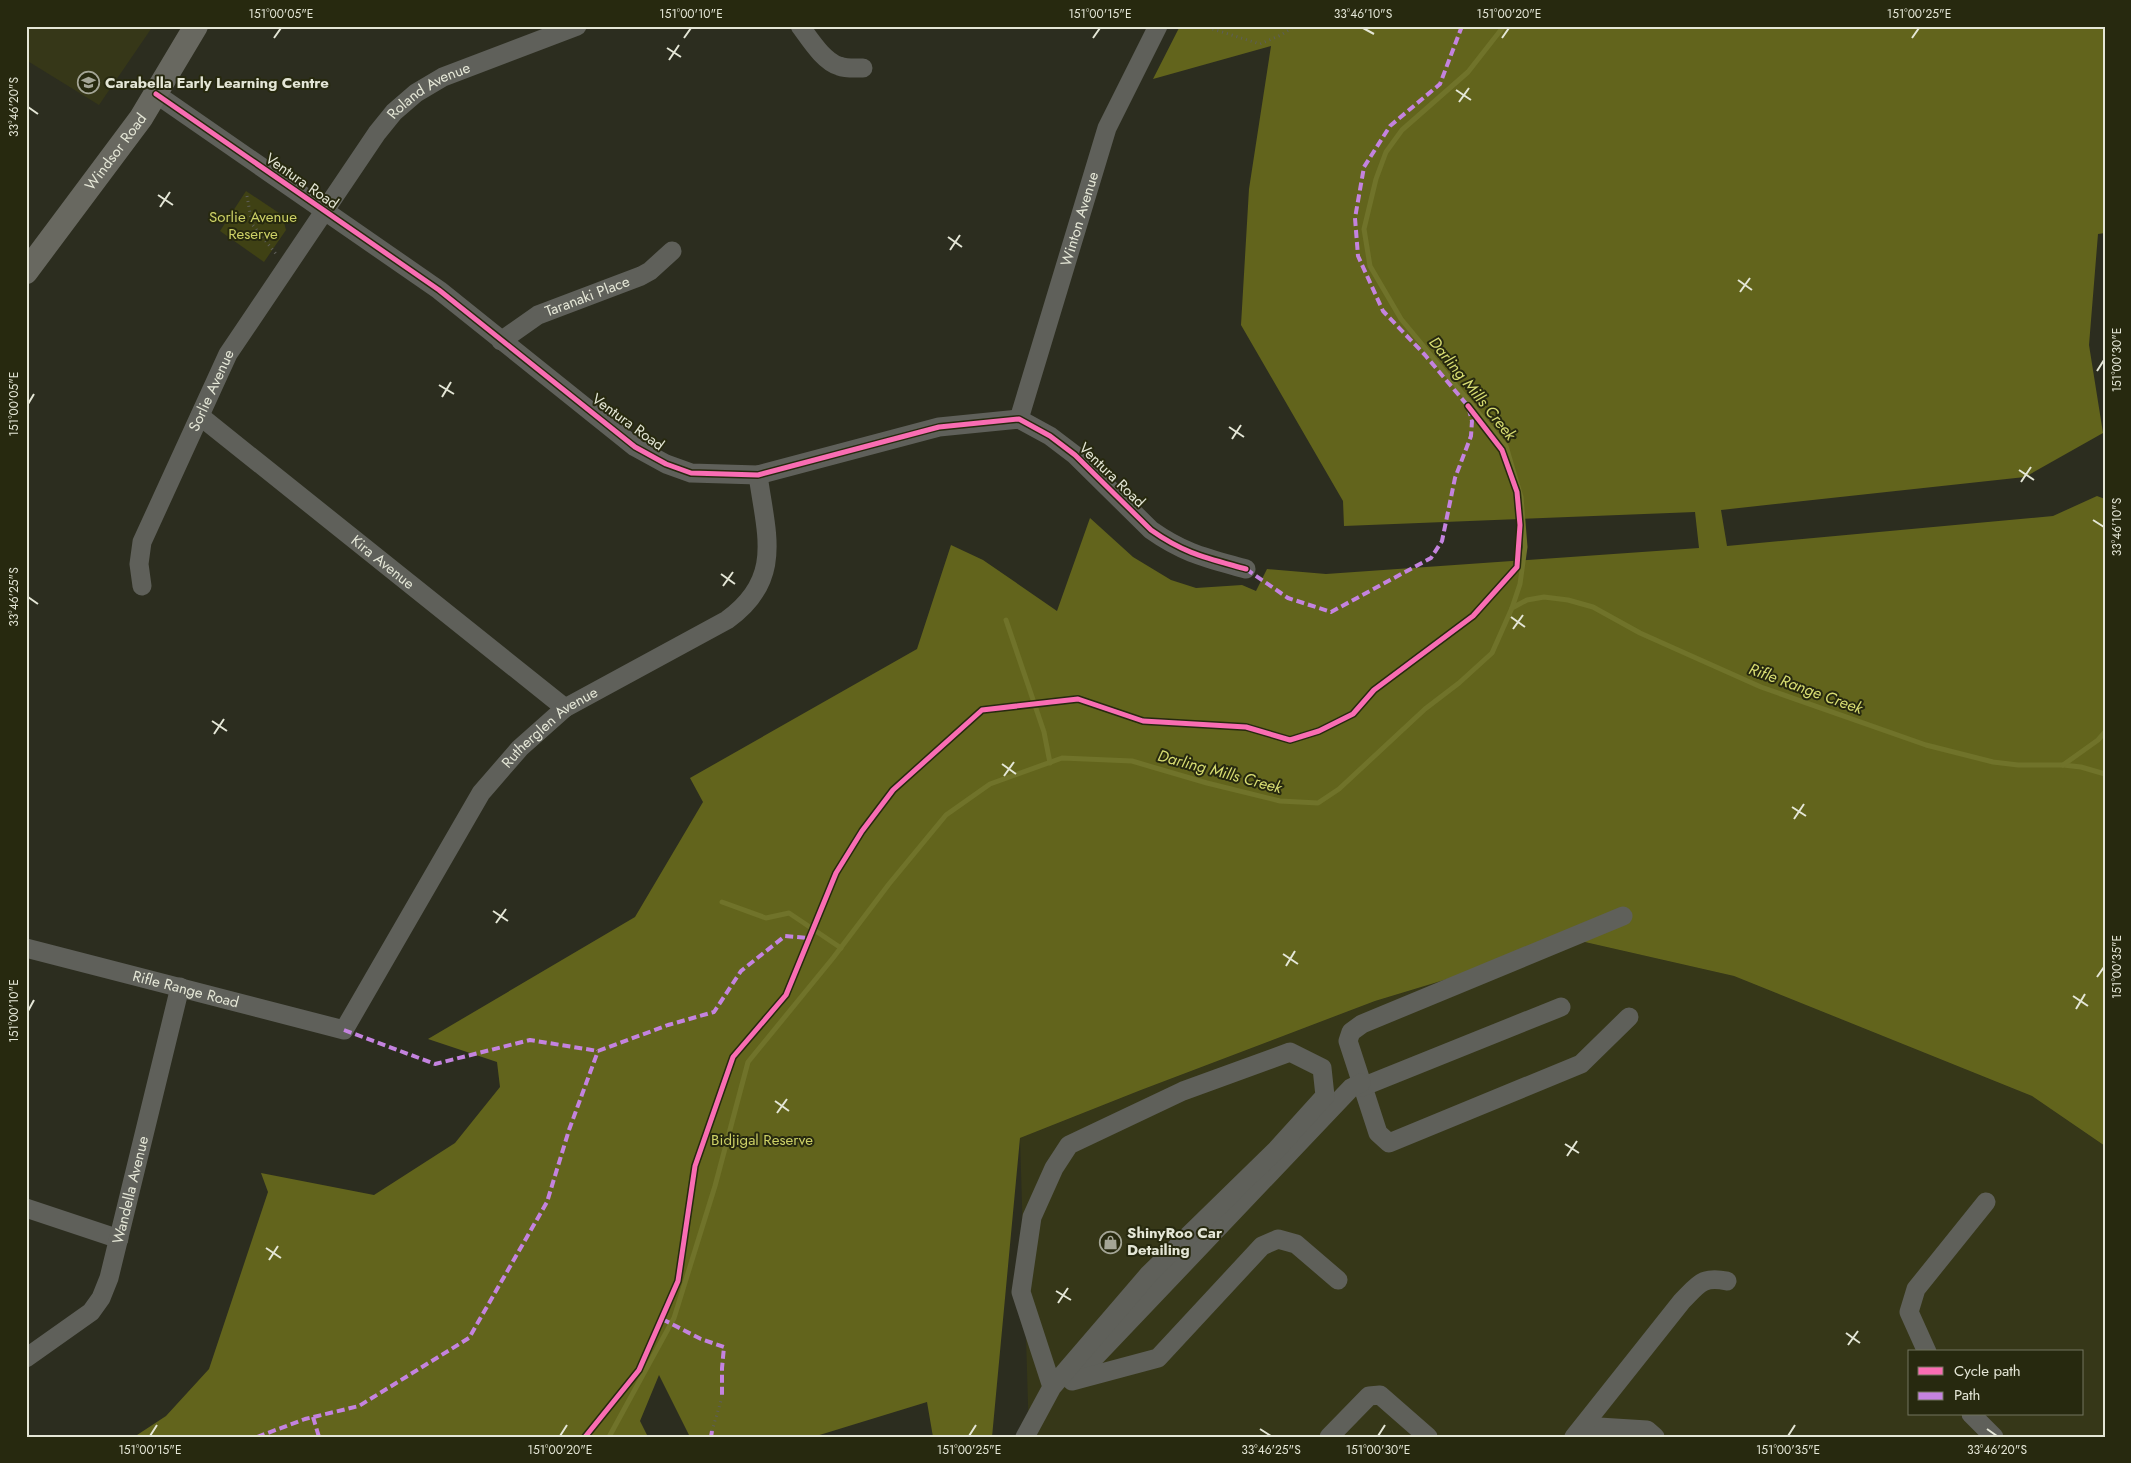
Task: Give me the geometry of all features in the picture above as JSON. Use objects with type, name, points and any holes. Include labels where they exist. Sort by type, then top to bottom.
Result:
[{"type":"main road","name":"Windsor Road","points":[[26,272],[92,186],[156,94],[196,26]]},
{"type":"street","name":"Roland Avenue","points":[[324,211],[377,133],[394,112],[416,93],[442,78],[577,26]]},
{"type":"street","points":[[800,26],[827,59],[834,64],[846,68],[863,68]]},
{"type":"street","name":"Winton Avenue","points":[[1019,419],[1107,128],[1158,26]]},
{"type":"street","name":"Ventura Road","points":[[156,94],[439,290],[635,447],[652,457],[691,473],[758,475],[939,427],[1019,419],[1050,436],[1075,455],[1151,530],[1166,540],[1193,555],[1246,569]]},
{"type":"street","name":"Sorlie Avenue","points":[[142,586],[139,564],[142,542],[231,348],[324,211]]},
{"type":"street","name":"Taranaki Place","points":[[501,341],[538,315],[641,276],[650,271],[672,251]]},
{"type":"street","name":"Kira Avenue","points":[[200,416],[565,708]]},
{"type":"street","name":"Rutherglen Avenue","points":[[344,1030],[481,793],[520,748],[565,708],[727,620],[750,601],[758,588],[768,561],[768,545],[758,475]]},
{"type":"street","points":[[1623,916],[1357,1027],[1351,1032],[1348,1041],[1378,1133],[1389,1143],[1581,1064],[1629,1017]]},
{"type":"street","name":"Rifle Range Road","points":[[26,948],[344,1030]]},
{"type":"street","name":"Wandella Avenue","points":[[26,1358],[91,1312],[101,1298],[109,1278],[119,1239],[180,987]]},
{"type":"street","points":[[1073,1381],[1351,1088],[1561,1007]]},
{"type":"street","points":[[1025,1437],[1052,1387],[1149,1274],[1277,1149],[1324,1096],[1322,1068],[1290,1052],[1183,1091],[1068,1145],[1054,1168],[1032,1217],[1021,1292],[1052,1387]]},
{"type":"street","points":[[1926,1350],[1909,1312],[1916,1289],[1986,1202]]},
{"type":"street","points":[[26,1208],[119,1239]]},
{"type":"street","points":[[1052,1387],[1158,1358],[1262,1246],[1278,1239],[1296,1244],[1338,1280]]},
{"type":"street","points":[[1578,1431],[1682,1301],[1697,1286],[1711,1278],[1727,1281]]},
{"type":"street","points":[[1330,1437],[1369,1396],[1380,1395],[1428,1437]]},
{"type":"street","points":[[1973,1416],[1994,1437]]},
{"type":"street","points":[[1578,1431],[1647,1430],[1655,1437]]},
{"type":"path","points":[[1203,26],[1260,44],[1281,35],[1295,26]]},
{"type":"path","points":[[247,196],[252,224],[276,254]]},
{"type":"path","points":[[712,1431],[722,1397]]},
{"type":"shaded area","name":"Carabella Early Learning Centre","points":[[26,26],[153,26],[99,105],[26,60]]},
{"type":"shaded area","points":[[1576,940],[1734,976],[2032,1096],[2105,1146],[2105,1437],[1029,1437],[1020,1138],[1375,1001]]},
{"type":"green space","name":"Bidjigal Reserve","points":[[1180,26],[2105,26],[2105,233],[2098,234],[2089,345],[2103,433],[2025,477],[1721,510],[1727,546],[2053,516],[2097,496],[2105,499],[2105,1146],[2032,1096],[1734,976],[1576,940],[1375,1001],[1020,1138],[992,1437],[933,1437],[927,1402],[813,1437],[690,1437],[659,1375],[640,1421],[648,1437],[134,1437],[166,1416],[209,1369],[268,1192],[261,1173],[374,1195],[455,1143],[500,1087],[497,1062],[428,1039],[635,917],[703,802],[690,778],[917,649],[951,545],[983,560],[1057,611],[1090,518],[1133,557],[1171,580],[1196,588],[1242,585],[1256,591],[1267,569],[1326,574],[1699,548],[1695,512],[1344,526],[1343,501],[1241,325],[1249,189],[1271,46],[1153,79]]},
{"type":"green space","name":"Sorlie Avenue Reserve","points":[[246,191],[282,215],[286,230],[264,262],[220,231]]},
{"type":"waterway","name":"Darling Mills Creek","points":[[609,1437],[674,1318],[715,1186],[748,1062],[946,815],[990,784],[1062,758],[1132,761],[1207,783],[1280,801],[1318,803],[1339,789],[1425,709],[1459,683],[1492,653],[1512,608],[1520,584],[1525,547],[1521,497],[1506,446],[1401,319],[1370,266],[1364,229],[1376,179],[1386,152],[1402,130],[1468,72],[1504,26]]},
{"type":"waterway","name":"Rifle Range Creek","points":[[1512,608],[1527,600],[1544,597],[1568,600],[1593,607],[1640,633],[1761,687],[1926,745],[1993,762],[2018,765],[2063,765],[2081,767],[2105,774]]},
{"type":"waterway","points":[[1006,620],[1044,732],[1050,763]]},
{"type":"waterway","points":[[2063,765],[2098,740],[2105,732]]},
{"type":"waterway","points":[[722,902],[766,918],[789,913],[841,948]]},
{"type":"marked path","points":[[1246,569],[1288,598],[1331,612],[1431,558],[1442,541],[1455,478],[1471,436],[1472,421],[1468,406],[1425,355],[1383,311],[1358,256],[1355,218],[1364,167],[1390,126],[1440,84],[1462,26]]},
{"type":"marked path","points":[[344,1030],[435,1064],[530,1040],[598,1051],[668,1025],[714,1012],[741,971],[785,936],[808,938]]},
{"type":"marked path","points":[[257,1437],[305,1419],[359,1406],[469,1338],[547,1202],[569,1130],[598,1051]]},
{"type":"marked path","points":[[662,1319],[701,1339],[724,1347],[722,1397]]},
{"type":"marked path","points":[[313,1417],[319,1437]]},
{"type":"marked path","points":[[711,1437],[712,1431]]},
{"type":"cycle path","points":[[156,94],[439,290],[635,447],[666,464],[691,473],[758,475],[939,427],[1019,419],[1050,436],[1075,455],[1151,530],[1163,538],[1186,550],[1246,569]]},
{"type":"cycle path","points":[[585,1437],[639,1370],[678,1281],[695,1166],[733,1057],[786,995],[836,873],[862,831],[893,790],[982,710],[1078,699],[1143,721],[1246,727],[1290,740],[1319,731],[1353,714],[1374,690],[1473,616],[1517,567],[1520,525],[1517,492],[1502,450],[1468,406]]},
{"type":"place","name":"Carabella Early Learning Centre","points":[[89,83]]},
{"type":"place","name":"ShinyRoo Car Detailing","points":[[1111,1242]]}]
